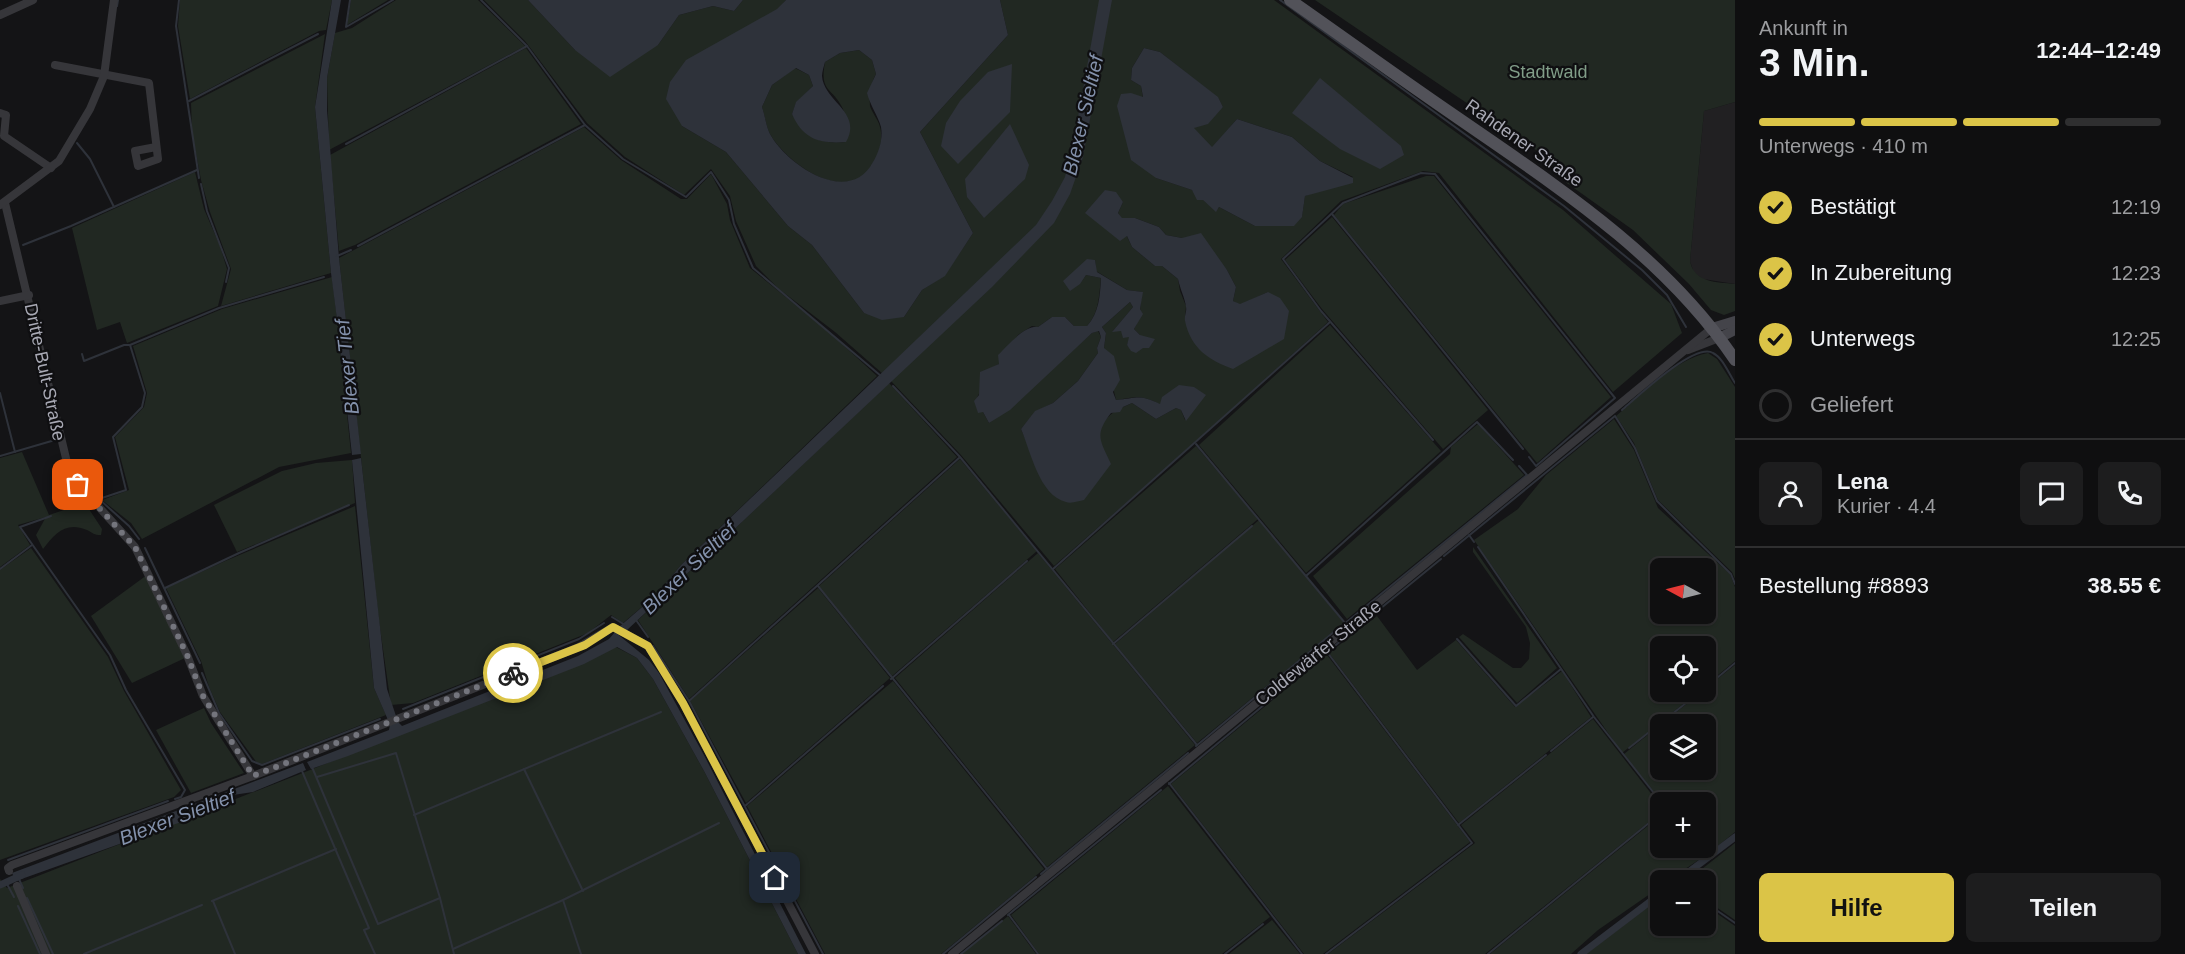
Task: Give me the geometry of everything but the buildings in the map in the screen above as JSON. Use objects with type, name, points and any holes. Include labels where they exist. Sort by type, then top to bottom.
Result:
[{"type":"main road","name":"Rahdener Straße","points":[[1290,0],[1611,228],[1676,289],[1735,357]]},
{"type":"street","points":[[0,15],[33,0]]},
{"type":"street","points":[[3,204],[59,161],[90,109],[104,76],[114,0]]},
{"type":"street","points":[[55,65],[149,83],[158,159],[138,166],[135,151],[156,147]]},
{"type":"street","points":[[0,113],[6,115],[4,136],[51,168]]},
{"type":"street","name":"Dritte-Bult-Straße","points":[[3,204],[29,296],[70,475],[135,547],[187,655],[203,696],[253,776]]},
{"type":"street","points":[[0,301],[29,296]]},
{"type":"street","points":[[1715,333],[1735,321]]},
{"type":"street","points":[[1715,333],[1735,330]]},
{"type":"street","name":"Coldewärfer Straße","points":[[952,954],[1684,352],[1715,333]]},
{"type":"street","points":[[9,871],[8,868],[12,865],[253,776],[585,645],[608,628],[613,627],[627,637],[648,646],[683,703],[815,954]]},
{"type":"street","points":[[17,886],[46,954]]},
{"type":"shaded area","points":[[1735,102],[1735,284],[1703,279],[1694,273],[1690,261],[1704,111]]},
{"type":"green space","points":[[180,0],[332,0],[326,30],[319,31],[190,99],[178,26]]},
{"type":"green space","points":[[351,0],[388,0],[347,25]]},
{"type":"green space","points":[[396,0],[478,0],[525,46],[329,150],[327,78],[335,33],[352,28]]},
{"type":"green space","points":[[484,0],[528,0],[575,50],[658,45],[679,15],[713,6],[734,11],[743,0],[786,0],[682,126],[726,152],[788,226],[812,245],[864,313],[904,317],[922,290],[945,275],[973,233],[920,132],[1008,35],[1000,0],[1274,0],[1563,210],[1671,304],[1682,333],[1613,392],[1439,173],[1423,171],[1341,201],[1281,259],[1328,322],[1054,566],[961,455],[891,381],[835,332],[779,289],[756,266],[736,221],[730,196],[711,169],[684,195],[625,157],[587,123],[525,41]],"holes":[[[1144,48],[1160,52],[1218,98],[1223,107],[1193,128],[1212,148],[1237,119],[1292,137],[1320,161],[1353,177],[1305,196],[1302,216],[1255,226],[1219,207],[1216,211],[1192,190],[1156,178],[1141,86],[1131,80],[1132,68]],[[1105,190],[1123,202],[1118,213],[1122,219],[1135,218],[1159,227],[1166,235],[1182,238],[1227,270],[1236,287],[1233,301],[1240,305],[1268,292],[1194,342],[1185,320],[1186,306],[1178,279],[1162,266],[1155,266],[1132,247]],[[1095,260],[1096,271],[1127,290],[1142,292],[1140,309],[1142,314],[1134,329],[1140,335],[1130,348],[1127,345],[1130,337],[1121,331],[1113,331],[1133,307],[1130,302],[1102,327],[1106,333],[1104,348],[1116,400],[1139,397],[1161,405],[1205,395],[1185,420],[1181,410],[1176,408],[1156,419],[1132,403],[1106,420],[1102,425],[1099,438],[1031,452],[1021,429],[1035,412],[1053,403],[1078,381],[1098,353],[1097,348],[1101,337],[1098,331],[1092,333],[989,423],[983,412],[978,412],[975,402],[991,369],[999,364],[1018,335],[1032,326],[1038,327],[1052,317],[1065,317],[1074,326],[1087,326],[1096,310],[1101,278],[1086,275],[1080,284]]]},
{"type":"green space","name":"Stadtwald","points":[[1315,0],[1735,0],[1735,102],[1704,111],[1690,261],[1696,274],[1701,277],[1714,282],[1735,284],[1735,311],[1724,315],[1711,310],[1689,284],[1633,230],[1564,181],[1536,150]]},
{"type":"green space","points":[[325,34],[315,107],[331,273],[221,306],[231,269],[201,180],[192,132],[191,103]]},
{"type":"green space","points":[[526,48],[581,124],[355,245],[339,251],[330,155]]},
{"type":"green space","points":[[859,50],[872,60],[876,74],[870,94],[870,106],[880,127],[879,150],[869,170],[857,179],[844,182],[830,180],[815,175],[788,156],[770,134],[762,107],[772,85],[795,68],[809,75],[813,86],[796,103],[792,114],[814,137],[827,142],[846,142],[843,109],[825,85],[825,62],[840,53]]},
{"type":"green space","points":[[584,127],[621,160],[681,199],[687,199],[711,174],[727,204],[730,220],[750,268],[829,332],[877,376],[681,565],[656,595],[623,623],[611,615],[588,633],[413,703],[391,705],[379,621],[339,258]]},
{"type":"green space","points":[[195,172],[204,209],[227,269],[218,306],[127,343],[120,322],[97,330],[72,228]]},
{"type":"green space","points":[[1426,176],[1434,176],[1611,397],[1537,463],[1334,215],[1343,204]]},
{"type":"green space","points":[[1332,217],[1488,410],[1443,449],[1322,309],[1285,260]]},
{"type":"green space","points":[[332,277],[339,335],[336,338],[341,356],[351,453],[279,467],[142,539],[131,523],[102,500],[129,490],[115,437],[144,407],[147,393],[133,346],[222,309]]},
{"type":"green space","points":[[1330,325],[1441,451],[1306,573],[1199,445]]},
{"type":"green space","points":[[1708,353],[1717,359],[1735,387],[1735,579],[1732,572],[1658,500],[1634,443],[1616,416],[1671,370]]},
{"type":"green space","points":[[889,383],[957,457],[689,699],[638,620]]},
{"type":"green space","points":[[1614,419],[1634,450],[1658,508],[1713,558],[1650,558],[1650,624],[1716,624],[1716,561],[1730,574],[1735,587],[1735,661],[1716,677],[1716,636],[1650,636],[1650,702],[1686,702],[1671,714],[1650,714],[1650,731],[1622,753],[1474,540],[1518,509],[1546,475]]},
{"type":"green space","points":[[1478,424],[1524,475],[1347,619],[1313,576],[1450,454],[1451,447]]},
{"type":"green space","points":[[1196,446],[1258,519],[1113,642],[1055,569]]},
{"type":"green space","points":[[22,452],[49,515],[85,503],[102,529],[101,535],[80,528],[67,528],[52,538],[43,549],[36,535],[46,517],[18,525],[30,545],[0,567],[0,458]]},
{"type":"green space","points":[[960,459],[1037,551],[892,676],[819,586]]},
{"type":"green space","points":[[352,460],[355,503],[237,552],[214,505],[282,471],[316,463]]},
{"type":"green space","points":[[355,506],[374,688],[386,715],[262,764],[257,763],[220,712],[201,661],[166,588]]},
{"type":"green space","points":[[1259,520],[1344,623],[1197,743],[1115,644]]},
{"type":"green space","points":[[1473,547],[1557,668],[1517,703],[1459,637],[1463,634],[1513,668],[1521,668],[1529,659],[1530,643],[1526,627],[1473,552]]},
{"type":"green space","points":[[31,548],[108,657],[124,691],[181,790],[174,797],[0,860],[0,570]]},
{"type":"green space","points":[[1038,553],[1195,745],[1047,867],[895,678]]},
{"type":"green space","points":[[147,575],[185,658],[132,683],[91,616]]},
{"type":"green space","points":[[818,588],[890,678],[746,803],[690,701]]},
{"type":"green space","points":[[1377,616],[1417,670],[1456,640],[1515,707],[1562,671],[1591,717],[1459,823],[1329,653]]},
{"type":"green space","points":[[616,647],[637,658],[653,679],[704,771],[798,954],[0,954],[0,879],[7,888],[300,774]]},
{"type":"green space","points":[[1327,655],[1470,842],[1323,954],[1304,954],[1171,784]]},
{"type":"green space","points":[[1735,665],[1735,832],[1716,847],[1716,792],[1654,792],[1624,754],[1650,733],[1650,780],[1716,780],[1716,714],[1674,714],[1689,702],[1716,702],[1716,680]]},
{"type":"green space","points":[[893,681],[1044,869],[941,954],[825,954],[747,806]]},
{"type":"green space","points":[[204,708],[211,723],[244,773],[191,793],[156,730]]},
{"type":"green space","points":[[1593,719],[1650,792],[1650,821],[1485,954],[1328,954],[1475,843],[1461,825]]},
{"type":"green space","points":[[1168,786],[1270,917],[1222,954],[1039,954],[1011,915]]},
{"type":"green space","points":[[1650,824],[1650,858],[1700,859],[1684,870],[1650,870],[1650,894],[1598,930],[1571,954],[1490,954]]},
{"type":"green space","points":[[1735,843],[1735,920],[1716,907],[1716,870],[1701,870]]},
{"type":"green space","points":[[1650,906],[1650,936],[1716,936],[1716,913],[1735,926],[1735,954],[1586,954]]},
{"type":"green space","points":[[1008,916],[1036,954],[962,954]]},
{"type":"green space","points":[[1272,920],[1300,954],[1229,954]]},
{"type":"water","name":"Blexer Tief","points":[[332,0],[341,0],[327,78],[327,110],[339,258],[361,454],[352,455],[341,356],[336,338],[339,335],[315,107]]},
{"type":"water","points":[[528,0],[743,0],[734,11],[713,6],[679,15],[658,45],[610,77],[575,50]]},
{"type":"water","points":[[786,0],[1000,0],[1008,35],[920,132],[973,233],[945,276],[922,290],[904,317],[882,320],[864,313],[812,245],[788,226],[726,152],[682,126],[666,99],[670,82],[686,60],[777,9]],"holes":[[[859,50],[872,60],[876,74],[867,93],[881,127],[880,145],[873,162],[862,175],[849,181],[834,181],[819,176],[790,158],[770,134],[762,107],[772,85],[796,68],[809,75],[813,86],[796,102],[792,114],[796,122],[807,134],[820,141],[846,142],[850,132],[850,123],[824,85],[822,76],[825,62],[840,53]]]},
{"type":"water","points":[[1099,0],[1112,0],[1083,157],[1070,194],[1054,223],[992,287],[626,631],[619,627],[656,595],[681,565],[1036,225],[1065,177]]},
{"type":"water","points":[[1144,48],[1160,52],[1218,97],[1223,107],[1208,124],[1194,128],[1212,147],[1237,119],[1292,137],[1320,161],[1353,178],[1353,183],[1305,196],[1302,217],[1294,226],[1255,226],[1219,207],[1216,212],[1203,200],[1197,200],[1192,190],[1156,178],[1131,160],[1117,106],[1121,94],[1131,93],[1143,97],[1141,86],[1131,80],[1132,68]]},
{"type":"water","points":[[1012,64],[1010,112],[958,164],[941,146],[946,123],[960,101],[988,72]]},
{"type":"water","points":[[1320,78],[1401,146],[1404,155],[1380,169],[1340,149],[1292,113]]},
{"type":"water","points":[[1010,124],[1029,165],[1025,179],[984,218],[967,197],[965,179]]},
{"type":"water","points":[[1105,190],[1116,192],[1123,202],[1118,213],[1122,218],[1135,218],[1159,227],[1166,235],[1182,238],[1201,233],[1236,287],[1233,301],[1240,304],[1268,292],[1280,298],[1289,311],[1284,339],[1233,369],[1216,362],[1202,352],[1188,331],[1185,319],[1186,309],[1178,279],[1162,266],[1155,266],[1132,247],[1127,236],[1120,241],[1085,213]]},
{"type":"water","points":[[1087,259],[1095,260],[1097,272],[1127,290],[1143,292],[1140,309],[1143,314],[1134,329],[1140,335],[1155,339],[1149,348],[1143,348],[1136,353],[1131,351],[1127,345],[1129,337],[1123,338],[1121,331],[1112,332],[1133,307],[1130,302],[1102,327],[1106,333],[1104,348],[1114,356],[1120,380],[1113,392],[1116,400],[1143,398],[1160,404],[1162,397],[1179,385],[1194,387],[1206,395],[1186,421],[1181,410],[1176,408],[1156,419],[1132,403],[1123,407],[1120,412],[1111,413],[1102,427],[1100,438],[1111,464],[1084,500],[1068,503],[1057,498],[1043,482],[1021,429],[1035,411],[1053,403],[1078,381],[1098,353],[1097,348],[1101,337],[1099,331],[1092,333],[1010,410],[989,423],[983,412],[978,413],[974,401],[979,395],[980,372],[999,364],[998,355],[1022,333],[1038,327],[1052,317],[1065,317],[1074,326],[1087,326],[1091,321],[1099,298],[1101,278],[1086,275],[1080,284],[1070,291],[1063,281]]},
{"type":"water","points":[[361,458],[387,689],[396,716],[388,720],[374,688],[352,460]]},
{"type":"water","points":[[615,632],[649,660],[659,673],[705,757],[806,954],[798,954],[704,771],[653,679],[637,658],[617,647],[584,664],[348,756],[311,769],[307,762],[389,730],[390,725],[398,722],[402,726],[578,656],[609,639]]},
{"type":"water","points":[[303,763],[306,770],[253,792],[233,795],[209,812],[16,881],[12,873]]},
{"type":"waterway","points":[[117,6],[118,0]]},
{"type":"waterway","points":[[179,0],[176,26],[199,178]]},
{"type":"waterway","points":[[350,0],[346,27],[393,0]]},
{"type":"waterway","points":[[481,0],[527,46],[585,125],[623,159],[686,197],[711,172],[729,200],[734,224],[753,268],[881,376]]},
{"type":"waterway","points":[[1280,0],[1564,206],[1642,270],[1667,295],[1686,327]]},
{"type":"waterway","points":[[189,101],[318,34]]},
{"type":"waterway","points":[[346,144],[527,46]]},
{"type":"waterway","points":[[358,246],[585,125]]},
{"type":"waterway","points":[[77,143],[90,159],[114,207]]},
{"type":"waterway","points":[[23,245],[197,170]]},
{"type":"waterway","points":[[1433,440],[1321,311],[1283,259],[1343,203],[1421,173],[1435,174],[1615,398],[1536,466],[1529,457]]},
{"type":"waterway","points":[[201,184],[207,211],[229,268],[226,282]]},
{"type":"waterway","points":[[1332,214],[1523,449]]},
{"type":"waterway","points":[[337,256],[351,250]]},
{"type":"waterway","points":[[139,539],[129,526],[99,499],[126,490],[113,437],[142,407],[145,393],[130,345],[219,308],[324,277]]},
{"type":"waterway","points":[[1053,569],[1330,322]]},
{"type":"waterway","points":[[82,354],[84,361],[124,345],[130,345]]},
{"type":"waterway","points":[[1622,410],[1666,372],[1693,355],[1705,352],[1713,353],[1720,359],[1735,383]]},
{"type":"waterway","points":[[893,386],[960,457],[1197,745]]},
{"type":"waterway","points":[[0,393],[15,452]]},
{"type":"waterway","points":[[1444,556],[1615,416],[1635,448],[1657,501],[1731,574],[1735,584]]},
{"type":"waterway","points":[[1306,576],[1477,422],[1513,460]]},
{"type":"waterway","points":[[0,456],[55,440]]},
{"type":"waterway","points":[[1196,444],[1345,623]]},
{"type":"waterway","points":[[689,701],[959,458]]},
{"type":"waterway","points":[[1343,625],[1527,475],[1519,466]]},
{"type":"waterway","points":[[165,588],[349,505]]},
{"type":"waterway","points":[[51,516],[20,527],[110,655],[126,690],[185,790],[181,797],[175,799]]},
{"type":"waterway","points":[[1113,644],[1252,526]]},
{"type":"waterway","points":[[1469,535],[1474,542]]},
{"type":"waterway","points":[[0,569],[32,545]]},
{"type":"waterway","points":[[1478,547],[1594,717],[1653,792]]},
{"type":"waterway","points":[[145,548],[200,663]]},
{"type":"waterway","points":[[1326,653],[1441,559]]},
{"type":"waterway","points":[[891,679],[1027,561]]},
{"type":"waterway","points":[[818,586],[1047,869]]},
{"type":"waterway","points":[[612,617],[625,625]]},
{"type":"waterway","points":[[636,620],[648,637]]},
{"type":"waterway","points":[[403,709],[579,639],[604,623]]},
{"type":"waterway","points":[[1196,746],[1335,631]]},
{"type":"waterway","points":[[1457,639],[1516,706],[1561,669]]},
{"type":"waterway","points":[[653,646],[689,701],[823,954]]},
{"type":"waterway","points":[[1326,954],[1472,843],[1327,652]]},
{"type":"waterway","points":[[1169,784],[1318,660]]},
{"type":"waterway","points":[[1716,679],[1735,663]]},
{"type":"waterway","points":[[202,673],[219,713],[252,761],[262,765],[380,719]]},
{"type":"waterway","points":[[745,806],[883,686]]},
{"type":"waterway","points":[[1629,748],[1687,702]]},
{"type":"waterway","points":[[414,815],[661,712]]},
{"type":"waterway","points":[[1551,751],[1593,717]]},
{"type":"waterway","points":[[317,777],[396,753],[440,898],[454,954]]},
{"type":"waterway","points":[[1041,874],[1188,753]]},
{"type":"waterway","points":[[1458,825],[1546,755]]},
{"type":"waterway","points":[[312,767],[378,924],[440,898]]},
{"type":"waterway","points":[[524,769],[583,891]]},
{"type":"waterway","points":[[302,771],[369,928],[364,930],[375,954]]},
{"type":"waterway","points":[[1169,783],[1302,954]]},
{"type":"waterway","points":[[1008,915],[1161,790]]},
{"type":"waterway","points":[[8,860],[168,801]]},
{"type":"waterway","points":[[1488,954],[1650,822]]},
{"type":"waterway","points":[[453,949],[563,900],[719,823]]},
{"type":"waterway","points":[[1691,870],[1735,837]]},
{"type":"waterway","points":[[212,901],[336,849]]},
{"type":"waterway","name":"Blexer Sieltief","points":[[0,885],[22,875]]},
{"type":"waterway","points":[[18,877],[23,888]]},
{"type":"waterway","points":[[943,954],[1036,877]]},
{"type":"waterway","points":[[7,884],[14,897]]},
{"type":"waterway","points":[[27,898],[53,954]]},
{"type":"waterway","points":[[563,900],[581,954]]},
{"type":"waterway","points":[[213,901],[235,954]]},
{"type":"waterway","points":[[1581,954],[1650,902]]},
{"type":"waterway","points":[[84,954],[202,905]]},
{"type":"waterway","points":[[18,906],[40,954]]},
{"type":"waterway","points":[[1716,910],[1735,923]]},
{"type":"waterway","points":[[1009,915],[1038,954]]},
{"type":"waterway","points":[[961,954],[1002,921]]},
{"type":"waterway","points":[[1225,954],[1263,924]]},
{"type":"way so far","points":[[78,485],[121,529],[135,547],[187,655],[203,696],[253,776],[513,673]]},
{"type":"route","points":[[513,673],[585,645],[608,628],[618,629],[627,637],[648,646],[683,703],[775,878]]}]
